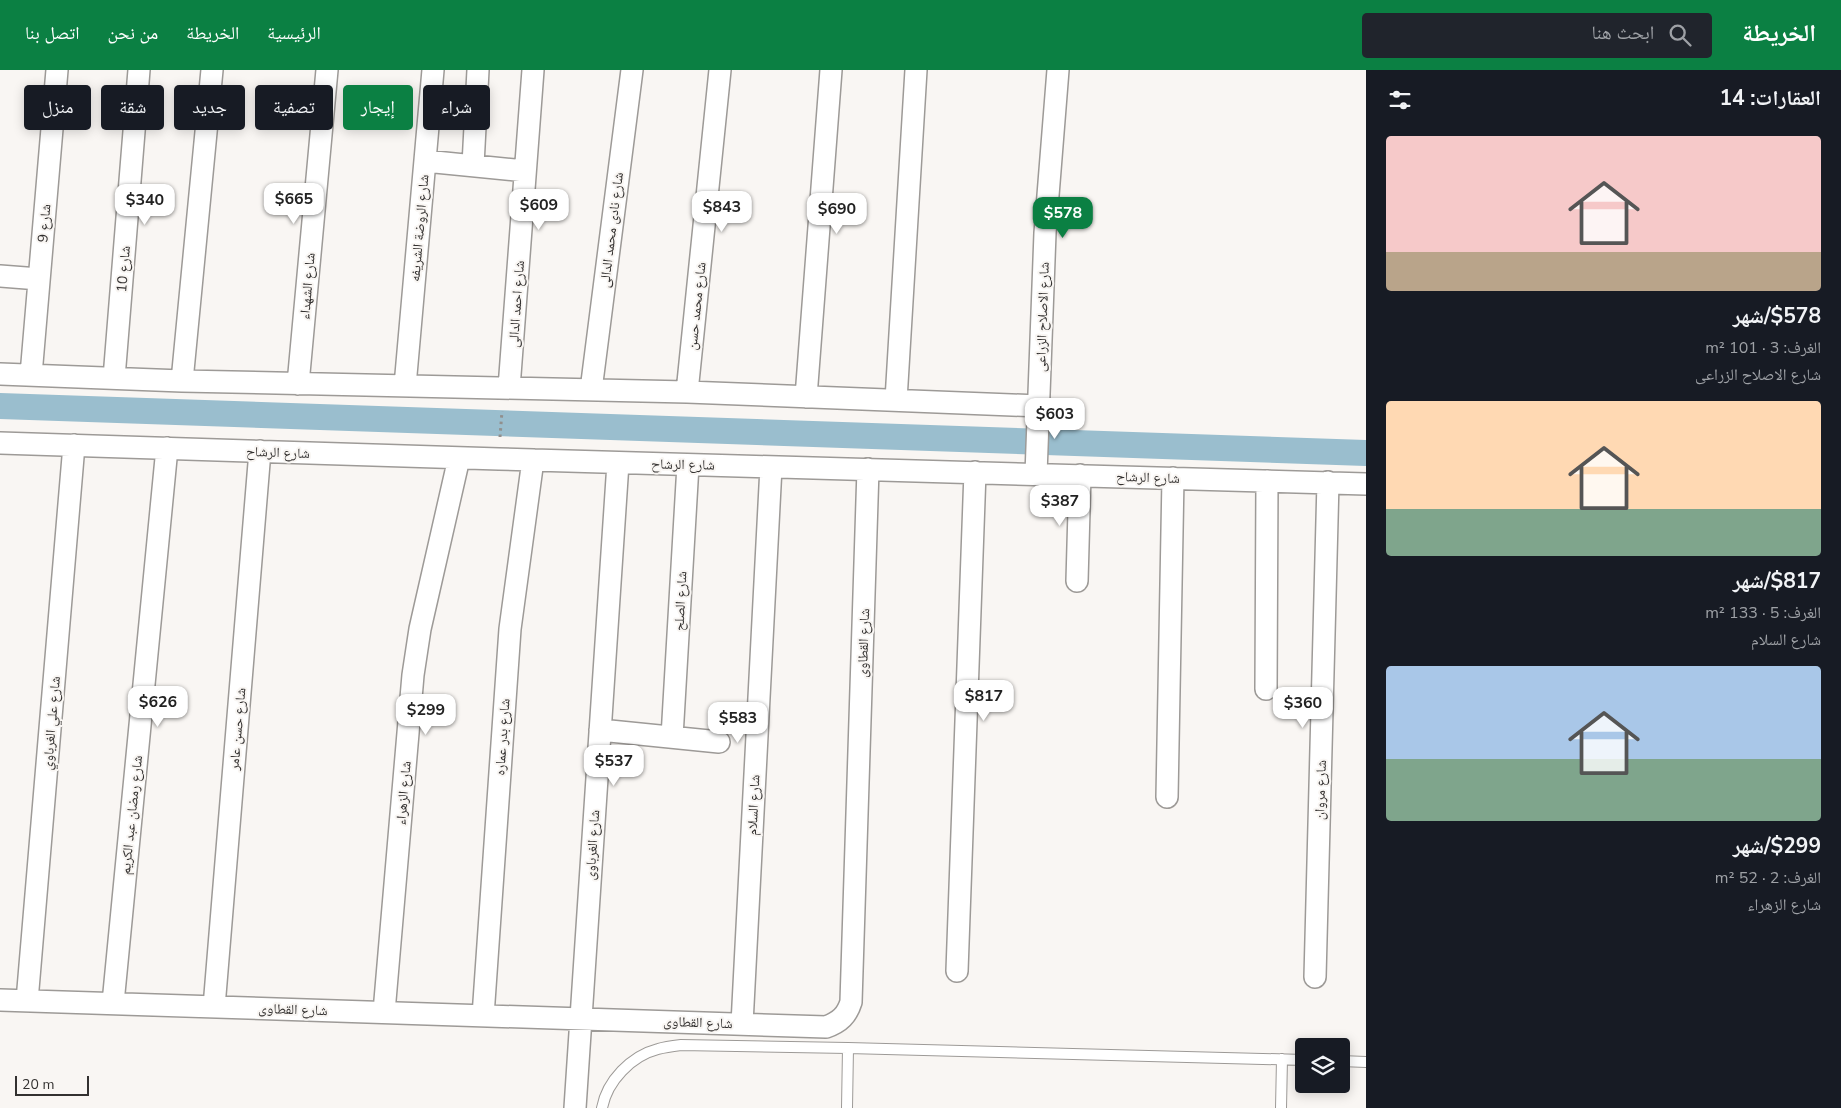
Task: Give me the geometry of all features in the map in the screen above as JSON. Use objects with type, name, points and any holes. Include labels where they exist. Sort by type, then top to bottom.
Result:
[{"type":"street","name":"شارع 9","points":[[31,375],[57,70]]},
{"type":"street","name":"شارع 10","points":[[114,378],[139,70]]},
{"type":"street","points":[[182,381],[212,70]]},
{"type":"street","name":"شارع الشهداء","points":[[298,384],[327,70]]},
{"type":"street","name":"شارع الروضة الشريفه","points":[[404,386],[433,70]]},
{"type":"street","points":[[472,165],[478,70]]},
{"type":"street","name":"شارع احمد الدالى","points":[[506,388],[533,70]]},
{"type":"street","name":"شارع نادى محمد الدالى","points":[[591,390],[632,70]]},
{"type":"street","name":"شارع محمد حسن","points":[[687,392],[720,70]]},
{"type":"street","points":[[806,397],[831,70]]},
{"type":"street","points":[[896,400],[916,70]]},
{"type":"street","name":"شارع الاصلاح الزراعى","points":[[1036,474],[1045,233],[1058,70]]},
{"type":"street","points":[[425,160],[525,171]]},
{"type":"street","points":[[0,276],[40,278]]},
{"type":"street","points":[[0,374],[182,381],[687,392],[1038,406]]},
{"type":"street","name":"شارع الرشاح","points":[[0,443],[499,460],[1366,484]]},
{"type":"street","name":"شارع علي الغرباوي","points":[[27,1001],[74,445]]},
{"type":"street","name":"شارع رمضان عبد الكريم","points":[[113,1004],[167,448]]},
{"type":"street","name":"شارع حسن عامر","points":[[214,1007],[260,451]]},
{"type":"street","name":"شارع الزهراء","points":[[384,1012],[413,675],[420,628],[459,458]]},
{"type":"street","name":"شارع بدر عماره","points":[[483,1016],[510,629],[533,460]]},
{"type":"street","name":"شارع الغرباوى","points":[[574,1108],[618,463]]},
{"type":"street","name":"شارع الصلح","points":[[672,737],[688,465]]},
{"type":"street","name":"شارع السلام","points":[[742,1024],[771,467]]},
{"type":"street","name":"شارع القطاوى","points":[[0,1000],[742,1024],[826,1026],[836,1024],[848,1011],[851,1002],[868,469]]},
{"type":"street","points":[[957,971],[975,472]]},
{"type":"street","points":[[1077,581],[1080,475]]},
{"type":"street","points":[[1167,797],[1173,478]]},
{"type":"street","points":[[1266,689],[1267,481]]},
{"type":"street","name":"شارع مروان","points":[[1315,977],[1328,482]]},
{"type":"street","points":[[600,730],[718,742]]},
{"type":"lane","points":[[602,1108],[603,1100],[616,1078],[634,1060],[656,1049],[681,1045],[1295,1060]]},
{"type":"lane","points":[[847,1108],[848,1048]]},
{"type":"lane","points":[[1281,1108],[1282,1059]]},
{"type":"lane","points":[[1350,1061],[1366,1062]]},
{"type":"path","points":[[499,460],[506,388]]},
{"type":"waterway","points":[[0,406],[1366,453]]}]
